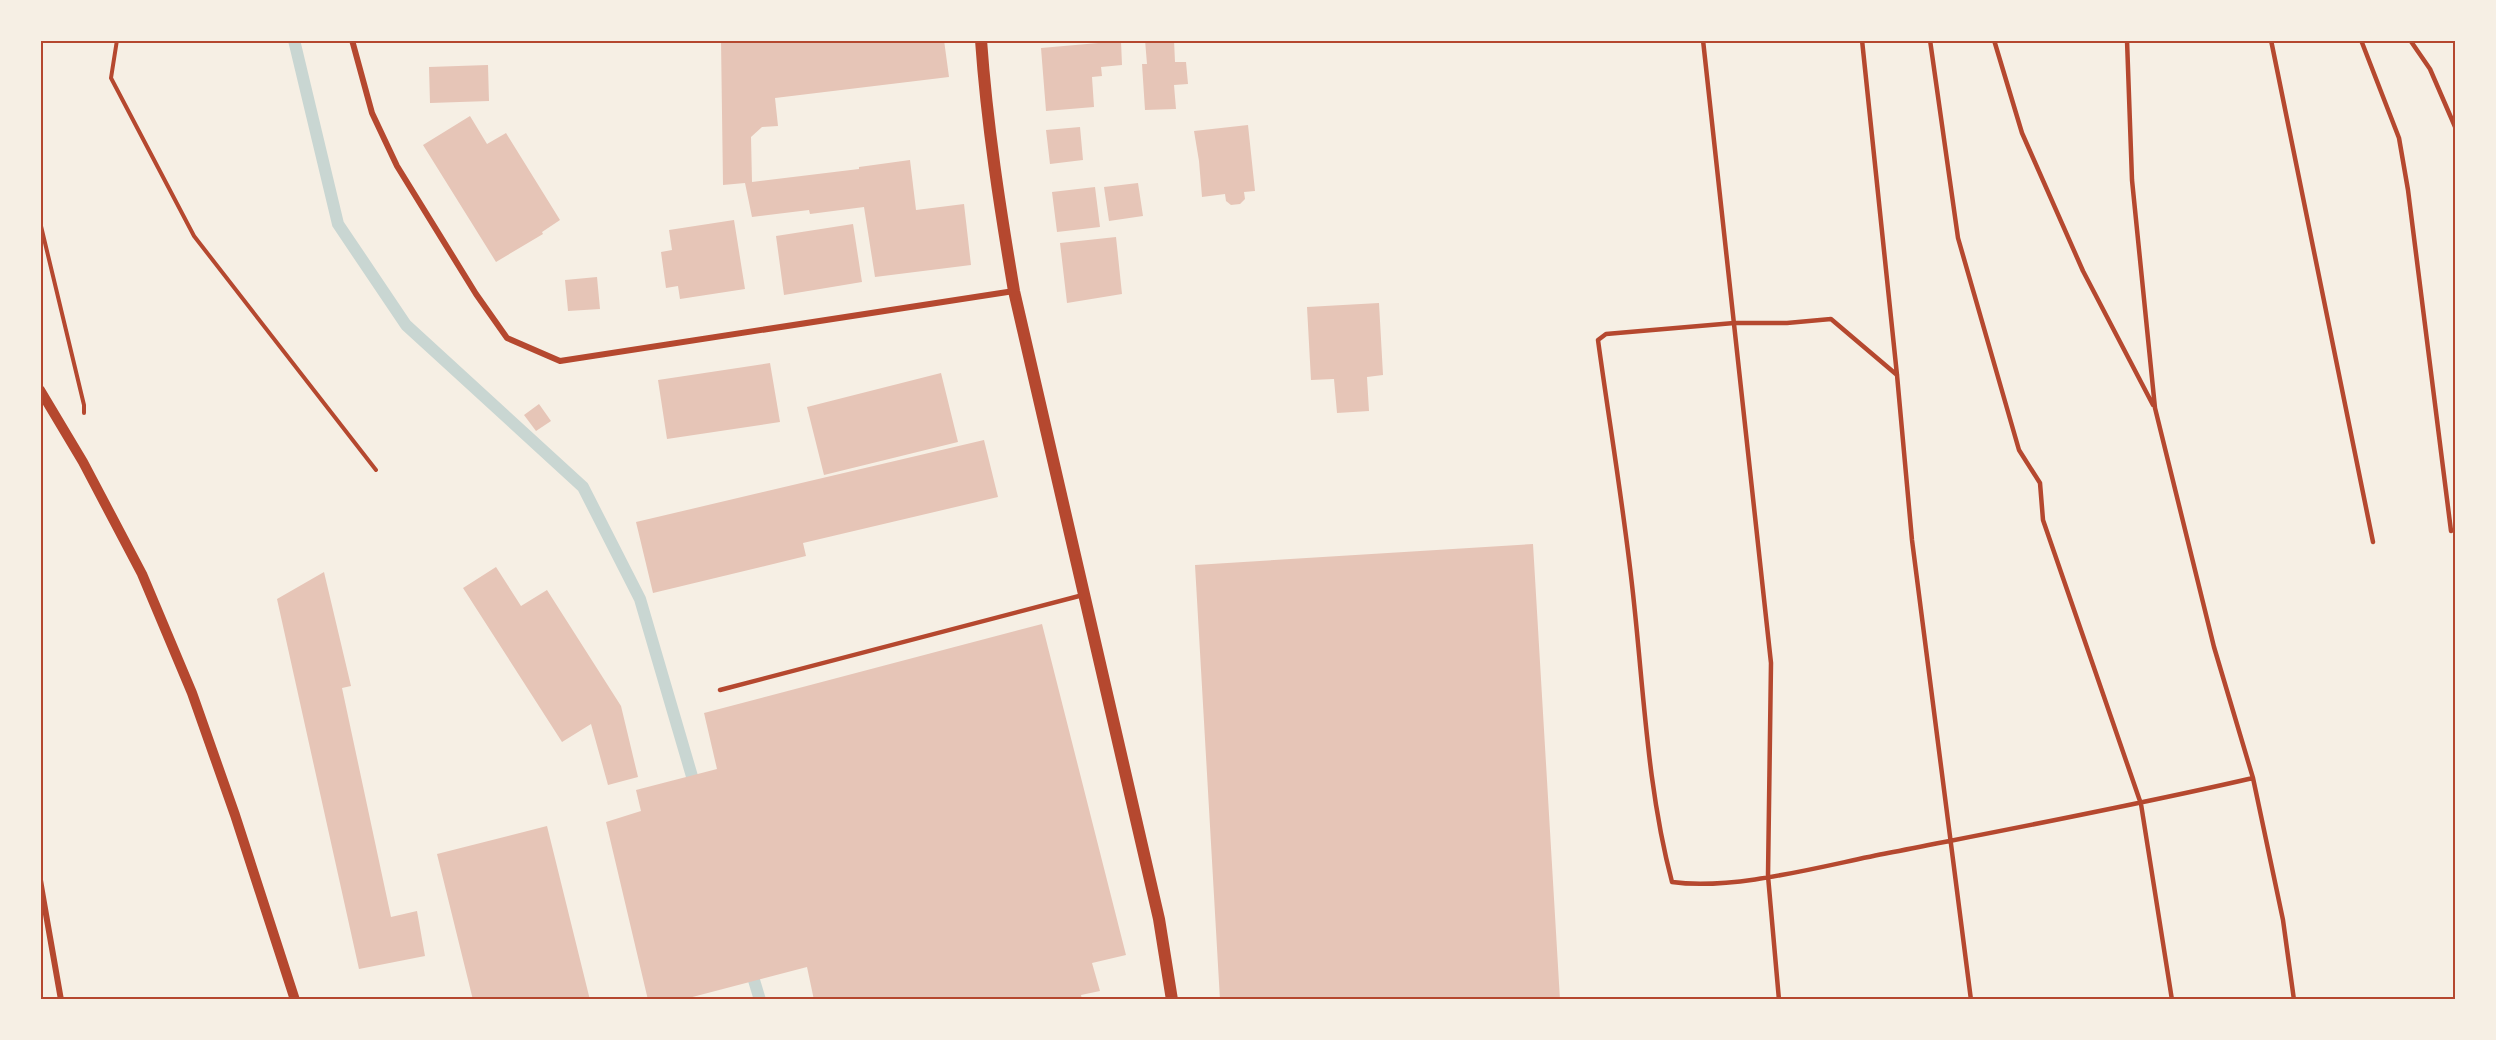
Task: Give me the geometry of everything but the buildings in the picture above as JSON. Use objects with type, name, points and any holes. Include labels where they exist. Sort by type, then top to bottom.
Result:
[{"type":"main road","points":[[981,40],[999,199],[1014,291],[1159,919],[1173,999]]},
{"type":"street","points":[[352,40],[372,114],[397,166],[476,294],[507,338],[560,361],[1014,291]]},
{"type":"street","points":[[40,390],[83,462],[147,585],[192,693],[235,815],[295,999]]},
{"type":"street","points":[[40,880],[61,999]]},
{"type":"lane","points":[[1703,40],[1771,663],[1768,876],[1779,999]]},
{"type":"lane","points":[[1862,40],[1897,375],[1911,540],[1971,999]]},
{"type":"lane","points":[[1930,40],[1959,238],[2019,450],[2040,483],[2043,520],[2140,804],[2172,999]]},
{"type":"lane","points":[[1994,40],[2022,133],[2036,165],[2083,271],[2155,408]]},
{"type":"lane","points":[[2127,40],[2132,180],[2155,408],[2214,646],[2253,778],[2283,920],[2294,999]]},
{"type":"lane","points":[[2271,40],[2373,542]]},
{"type":"lane","points":[[2361,40],[2385,99],[2401,148],[2451,531]]},
{"type":"lane","points":[[2410,40],[2430,69],[2456,129]]},
{"type":"lane","points":[[1897,375],[1831,319],[1787,323],[1734,323],[1606,334],[1598,340],[1634,599],[1650,768],[1663,847],[1672,882],[1696,886],[1768,876],[2140,804],[2253,778]]},
{"type":"lane","points":[[720,690],[1085,595]]},
{"type":"path","points":[[117,40],[111,78],[194,236],[376,470]]},
{"type":"path","points":[[40,222],[84,405],[84,416]]},
{"type":"waterway","points":[[294,40],[338,224],[406,325],[583,487],[640,599],[696,790]]},
{"type":"waterway","points":[[750,967],[760,1000]]}]
